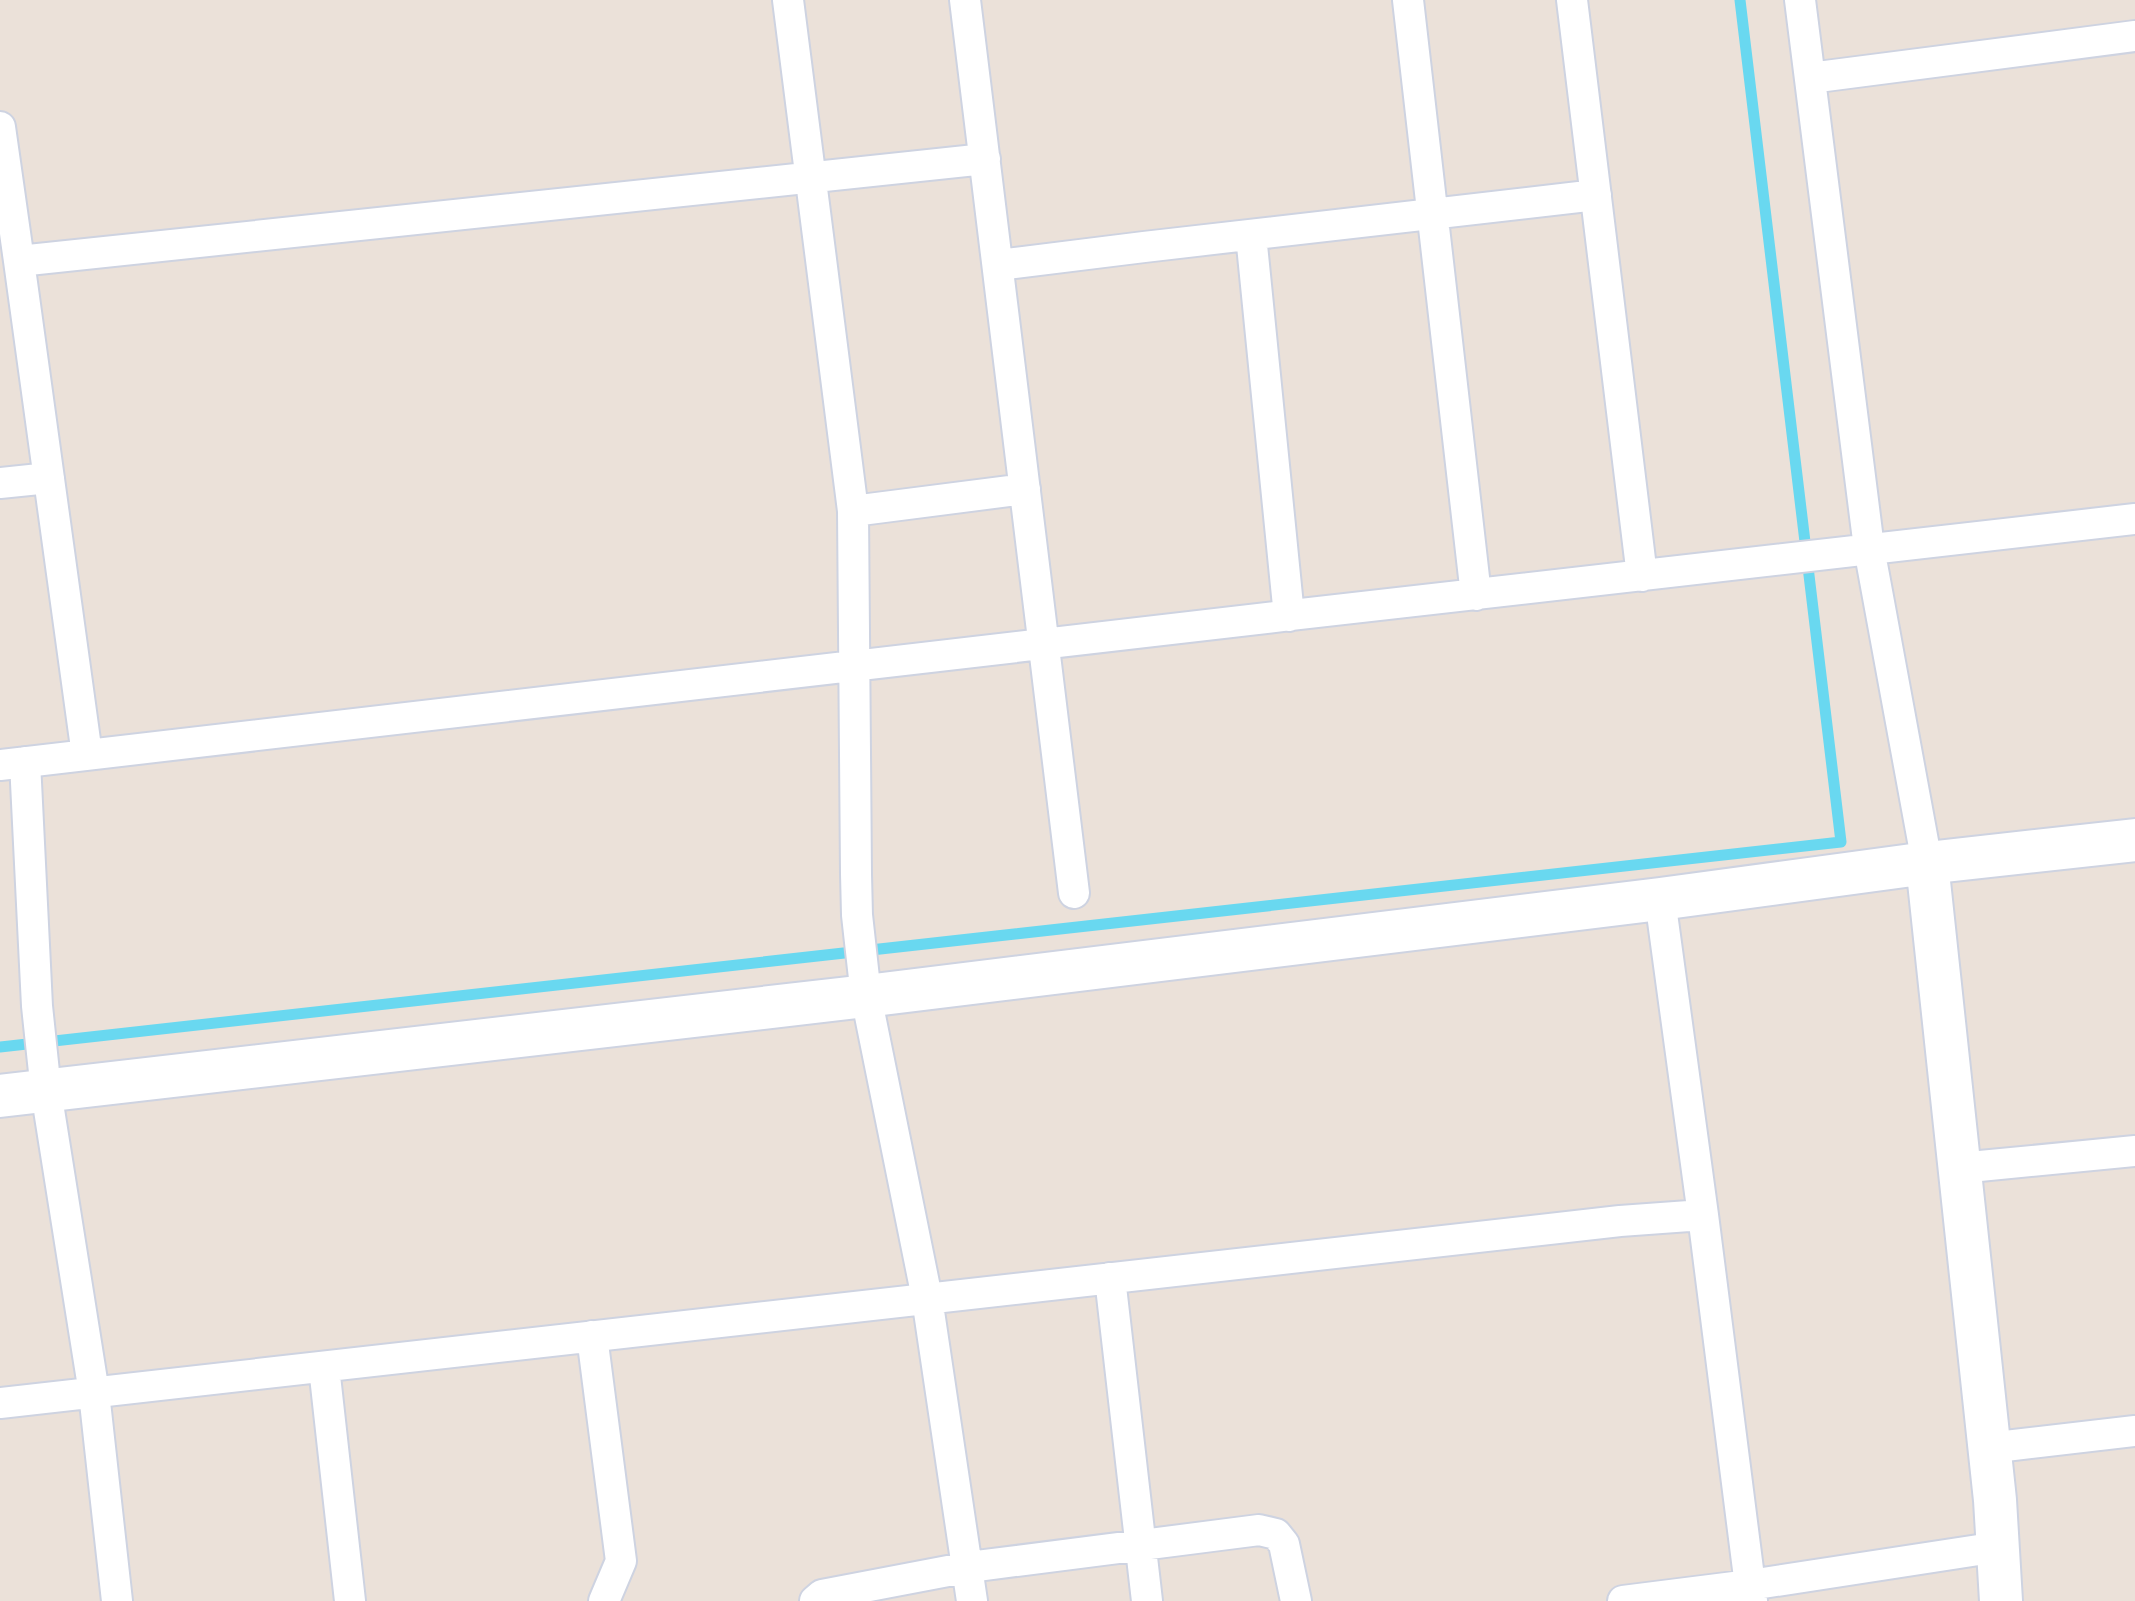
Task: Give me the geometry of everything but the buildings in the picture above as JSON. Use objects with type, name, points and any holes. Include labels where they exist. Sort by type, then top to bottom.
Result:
[{"type":"street","points":[[788,0],[853,511],[857,915],[866,996],[927,1298],[972,1601]]},
{"type":"street","points":[[965,0],[1074,893]]},
{"type":"street","points":[[1408,0],[1476,595]]},
{"type":"street","points":[[1572,0],[1642,576]]},
{"type":"street","points":[[1800,0],[1869,548],[1927,863],[1998,1547],[2001,1601]]},
{"type":"street","points":[[1810,78],[2135,36]]},
{"type":"street","points":[[0,127],[87,755]]},
{"type":"street","points":[[19,261],[985,159]]},
{"type":"street","points":[[998,265],[1596,195]]},
{"type":"street","points":[[1251,235],[1289,616]]},
{"type":"street","points":[[0,483],[49,478]]},
{"type":"street","points":[[853,511],[1025,489]]},
{"type":"street","points":[[117,1601],[94,1393],[46,1091],[13,763],[2135,519]]},
{"type":"street","points":[[0,1096],[866,996],[1660,899],[1927,863],[2135,840]]},
{"type":"street","points":[[1660,899],[1751,1593]]},
{"type":"street","points":[[1959,1168],[2135,1151]]},
{"type":"street","points":[[0,1403],[1604,1222],[1703,1215]]},
{"type":"street","points":[[1110,1278],[1147,1601]]},
{"type":"street","points":[[592,1336],[621,1561],[604,1601]]},
{"type":"street","points":[[324,1367],[350,1601]]},
{"type":"street","points":[[1988,1448],[2135,1431]]},
{"type":"street","points":[[815,1601],[822,1595],[969,1567],[1259,1530],[1276,1534],[1284,1544],[1296,1601]]},
{"type":"street","points":[[1623,1601],[1751,1593],[1998,1547]]},
{"type":"waterway","points":[[0,1047],[1841,842],[1740,0]]}]
